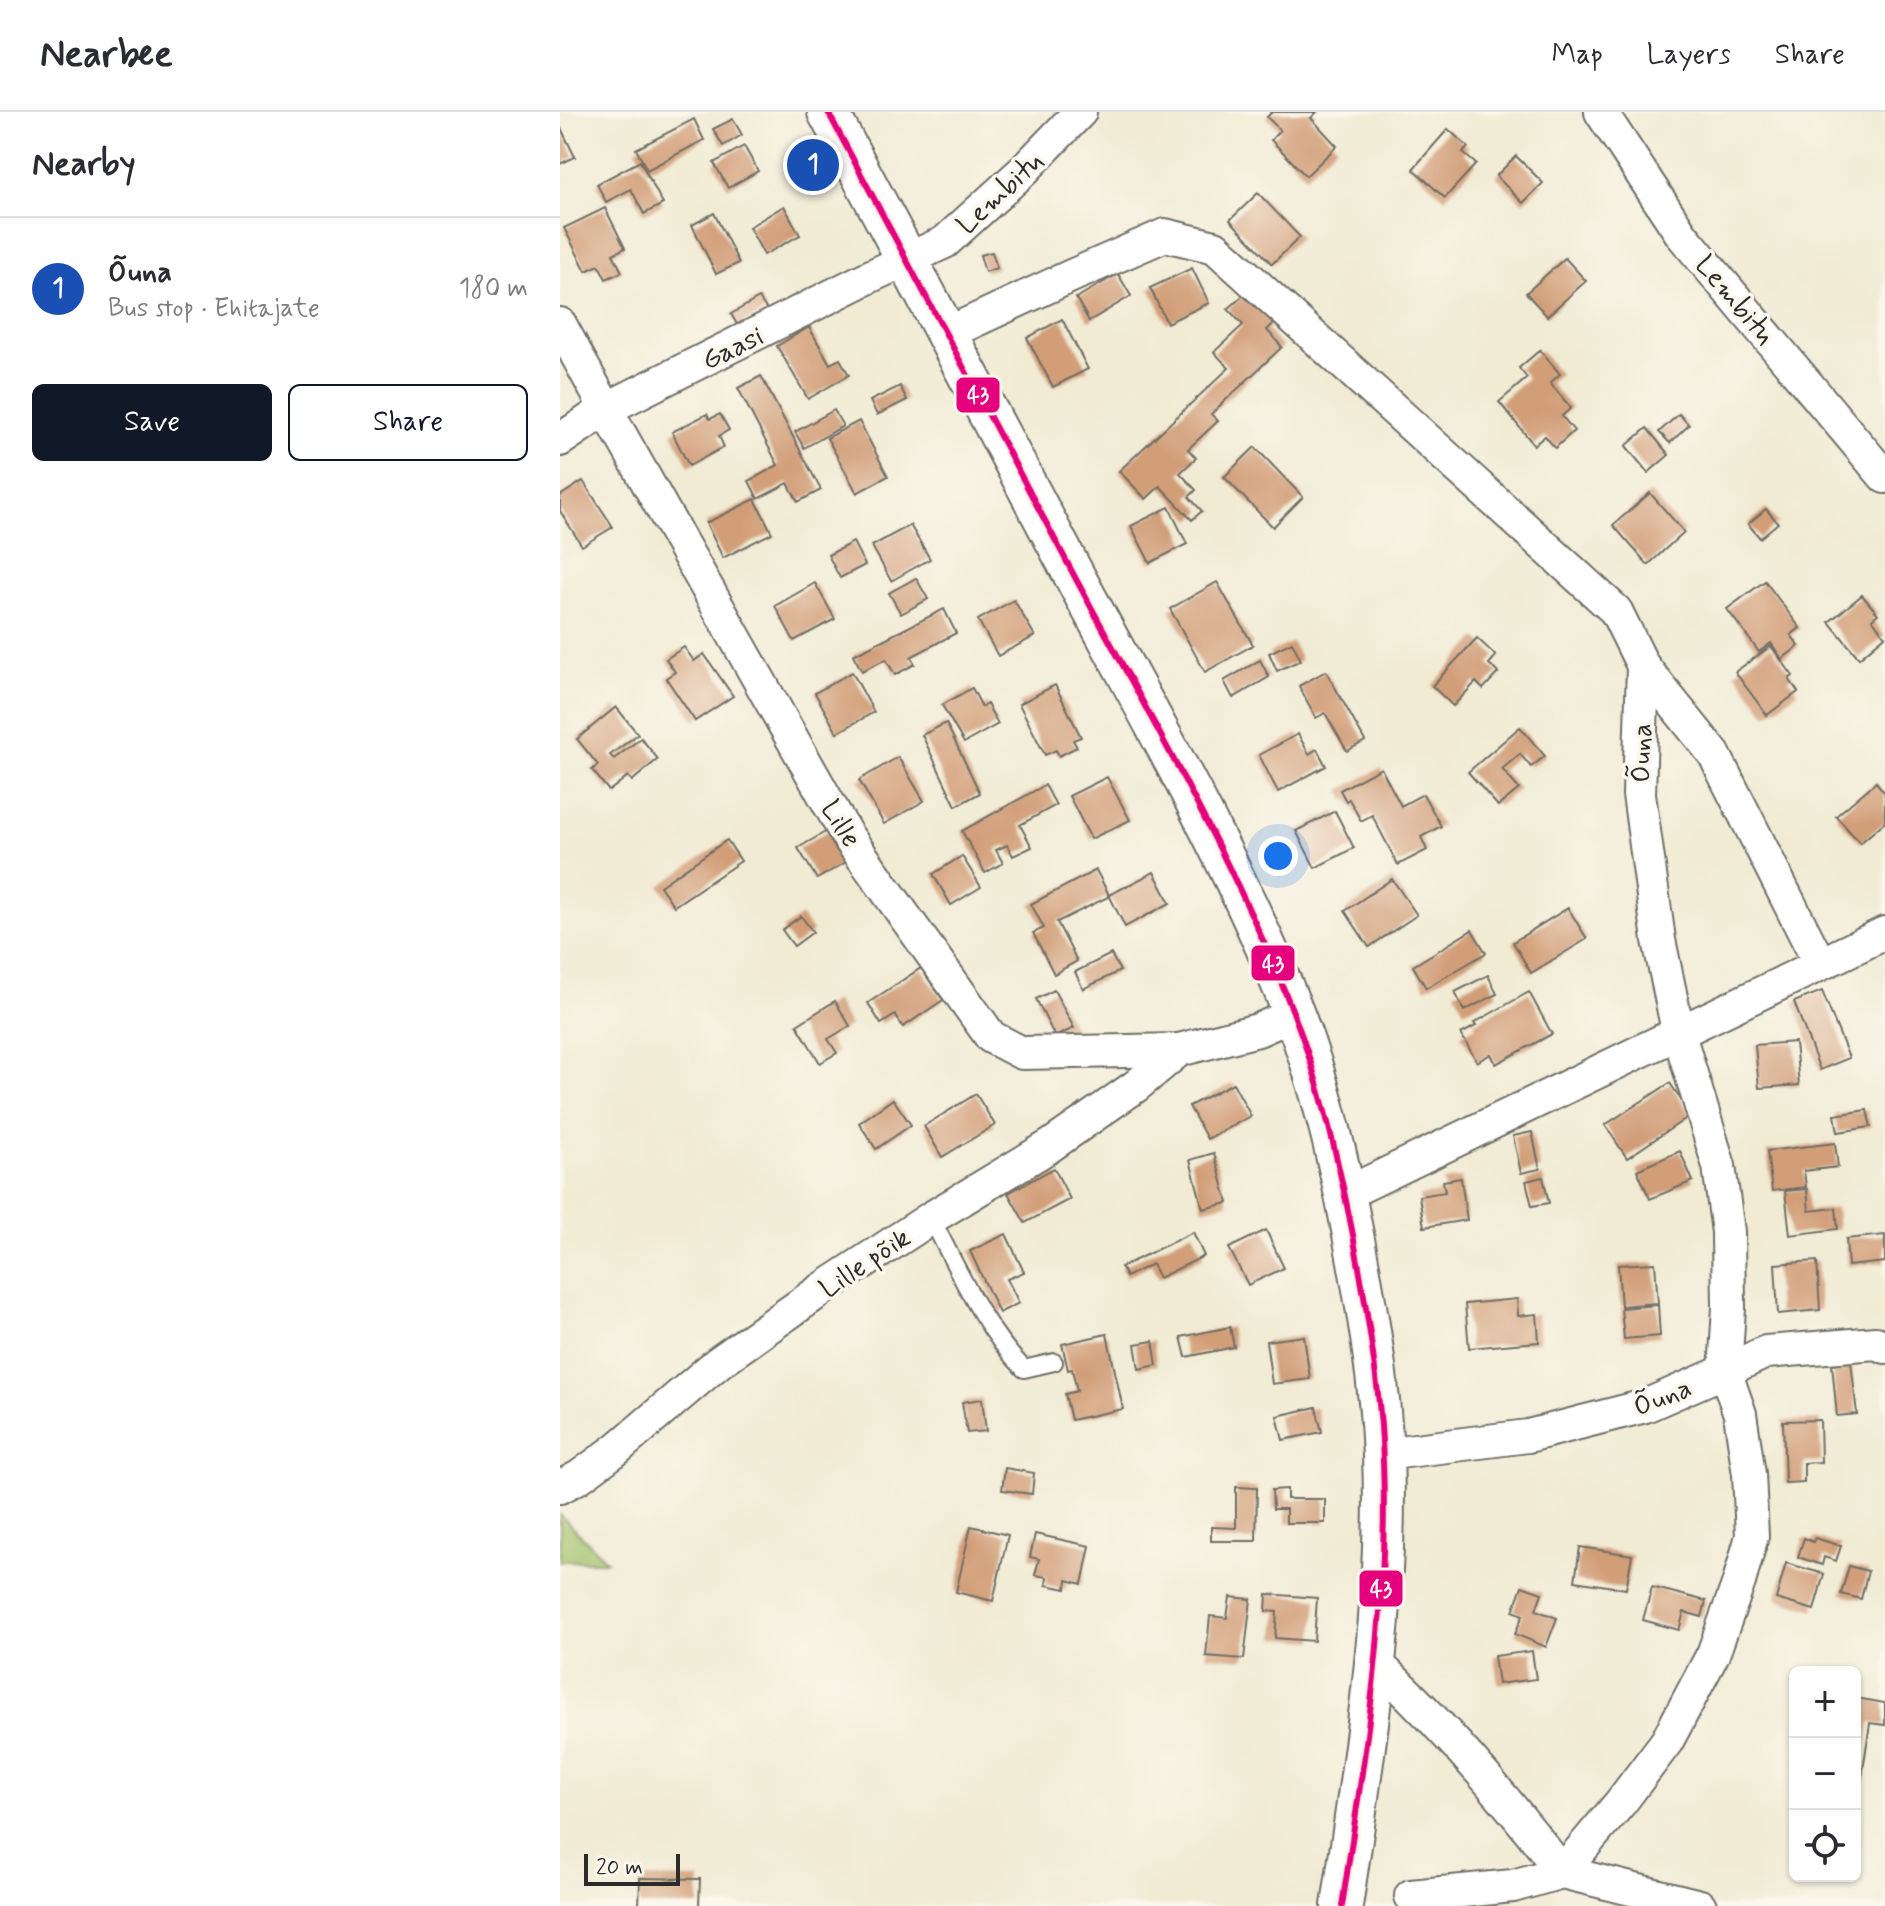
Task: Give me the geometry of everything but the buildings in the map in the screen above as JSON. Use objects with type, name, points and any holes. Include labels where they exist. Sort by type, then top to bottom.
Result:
[{"type":"street","points":[[828,112],[1224,857],[1294,1014],[1325,1112],[1345,1194],[1368,1315],[1383,1454],[1380,1601],[1375,1662],[1366,1755],[1342,1906]]},
{"type":"street","name":"Lembitu","points":[[908,259],[945,242],[1023,171],[1080,112]]},
{"type":"street","name":"Lembitu","points":[[1601,112],[1682,235],[1885,477]]},
{"type":"street","name":"Õuna","points":[[946,334],[1165,235],[1215,247],[1616,611],[1643,666],[1639,794],[1659,940],[1678,1031],[1719,1166],[1728,1232],[1729,1308],[1725,1371],[1645,1406],[1528,1436],[1383,1454]]},
{"type":"street","name":"Gaasi","points":[[560,440],[606,409],[908,259]]},
{"type":"street","name":"Lille","points":[[560,324],[846,834],[991,1037],[1022,1053],[1179,1050],[1258,1030],[1294,1014]]},
{"type":"street","points":[[1643,666],[1714,754],[1820,964]]},
{"type":"street","points":[[1345,1194],[1885,933]]},
{"type":"street","name":"Lille põik","points":[[560,1487],[617,1449],[719,1362],[931,1218],[1050,1146],[1136,1086],[1179,1050]]},
{"type":"street","points":[[1562,1872],[1667,1741],[1713,1654],[1739,1582],[1752,1536],[1749,1474],[1740,1414],[1725,1371],[1766,1352],[1876,1343],[1885,1347]]},
{"type":"street","points":[[1375,1662],[1431,1715],[1525,1823],[1562,1872]]},
{"type":"street","points":[[1411,1896],[1513,1886],[1562,1872],[1700,1906]]},
{"type":"lane","points":[[931,1218],[981,1316],[1010,1354],[1024,1369],[1054,1362]]},
{"type":"green space","points":[[560,1515],[607,1561],[560,1561]]},
{"type":"transit line","name":"43","points":[[828,112],[1219,847],[1293,1012],[1320,1094],[1341,1179],[1366,1306],[1379,1402],[1384,1486],[1375,1667],[1342,1906]]},
{"type":"place","name":"Õuna","points":[[813,165]]}]
